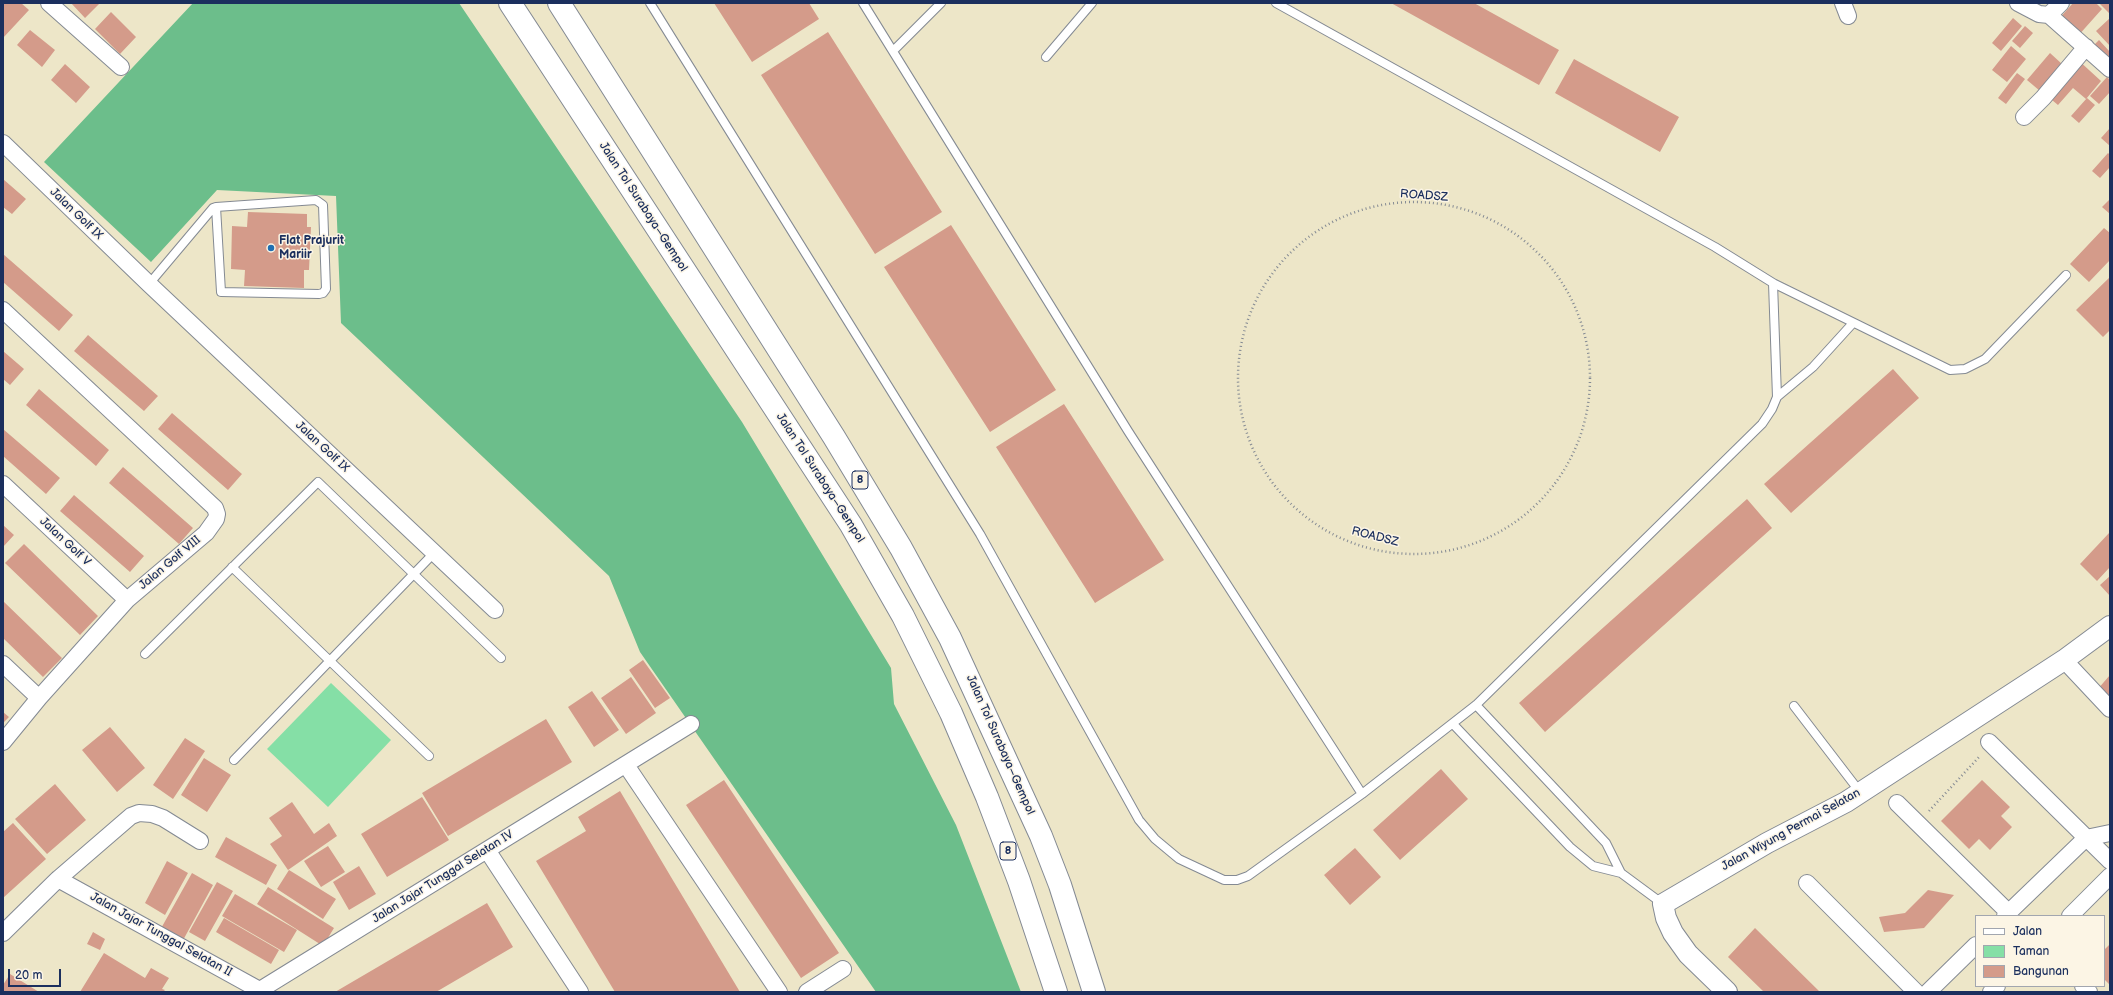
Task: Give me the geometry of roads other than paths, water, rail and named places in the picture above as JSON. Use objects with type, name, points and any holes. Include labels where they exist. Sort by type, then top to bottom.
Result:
[{"type":"highway","name":"Jalan Tol Surabaya–Gempol","points":[[510,3],[851,525],[903,616],[952,713],[987,797],[1019,881],[1056,992]]},
{"type":"highway","name":"Jalan Tol Surabaya–Gempol","points":[[559,3],[834,437],[901,548],[946,631],[974,686],[1041,836],[1060,885],[1094,992]]},
{"type":"street","points":[[49,3],[121,68]]},
{"type":"street","points":[[2018,3],[2040,14],[2049,16],[2110,69]]},
{"type":"street","points":[[2049,16],[2061,3]]},
{"type":"street","points":[[2024,117],[2043,98],[2086,48]]},
{"type":"street","name":"Jalan Golf IX","points":[[3,143],[149,284],[495,610]]},
{"type":"street","name":"Jalan Golf VIII","points":[[3,310],[215,508],[216,519],[206,533],[128,600],[39,698],[3,742]]},
{"type":"street","name":"Jalan Golf V","points":[[3,484],[128,600]]},
{"type":"street","name":"Jalan Wiyung Permai Selatan","points":[[1663,904],[1767,843],[1846,802],[2064,660],[2110,626]]},
{"type":"street","points":[[2064,660],[2110,709]]},
{"type":"street","points":[[3,664],[39,698]]},
{"type":"street","name":"Jalan Jajar Tunggal Selatan IV","points":[[262,991],[486,850],[691,724]]},
{"type":"street","points":[[1990,743],[2110,861]]},
{"type":"street","points":[[626,765],[779,992]]},
{"type":"street","points":[[1897,803],[2006,914],[2086,838],[2110,833]]},
{"type":"street","points":[[3,933],[58,879],[122,822],[135,814],[152,814],[200,841]]},
{"type":"street","points":[[486,850],[580,992]]},
{"type":"street","points":[[2071,915],[2110,876]]},
{"type":"street","name":"Jalan Jajar Tunggal Selatan II","points":[[58,879],[262,991]]},
{"type":"street","points":[[1807,883],[1916,992]]},
{"type":"street","points":[[1663,904],[1666,918],[1673,933],[1688,954],[1727,992]]},
{"type":"street","points":[[1928,992],[1975,946]]},
{"type":"street","points":[[807,992],[843,969]]},
{"type":"lane","points":[[650,3],[980,534],[1139,820],[1155,839],[1179,859],[1224,880],[1237,880],[1248,876],[1362,794],[1476,705],[1762,424],[1772,409],[1777,397],[1773,283]]},
{"type":"lane","points":[[863,3],[1128,431],[1362,794]]},
{"type":"lane","points":[[893,51],[941,3]]},
{"type":"lane","points":[[1046,57],[1092,3]]},
{"type":"lane","points":[[1280,4],[1708,243],[1773,283],[1950,370],[1966,369],[1985,359],[2066,275]]},
{"type":"lane","points":[[149,284],[212,209],[216,207],[316,200],[323,204],[326,266],[326,289],[323,293],[221,292],[216,207]]},
{"type":"lane","points":[[1777,397],[1813,367],[1853,323]]},
{"type":"lane","points":[[145,654],[318,482],[501,658]]},
{"type":"lane","points":[[234,760],[434,553]]},
{"type":"lane","points":[[232,567],[430,756]]},
{"type":"lane","points":[[1476,705],[1606,843],[1621,873]]},
{"type":"lane","points":[[1794,706],[1860,792]]},
{"type":"lane","points":[[1453,724],[1570,847],[1593,866],[1621,873],[1663,904]]},
{"type":"place","name":"Flat Prajurit Mariir","points":[[271,248]]}]
